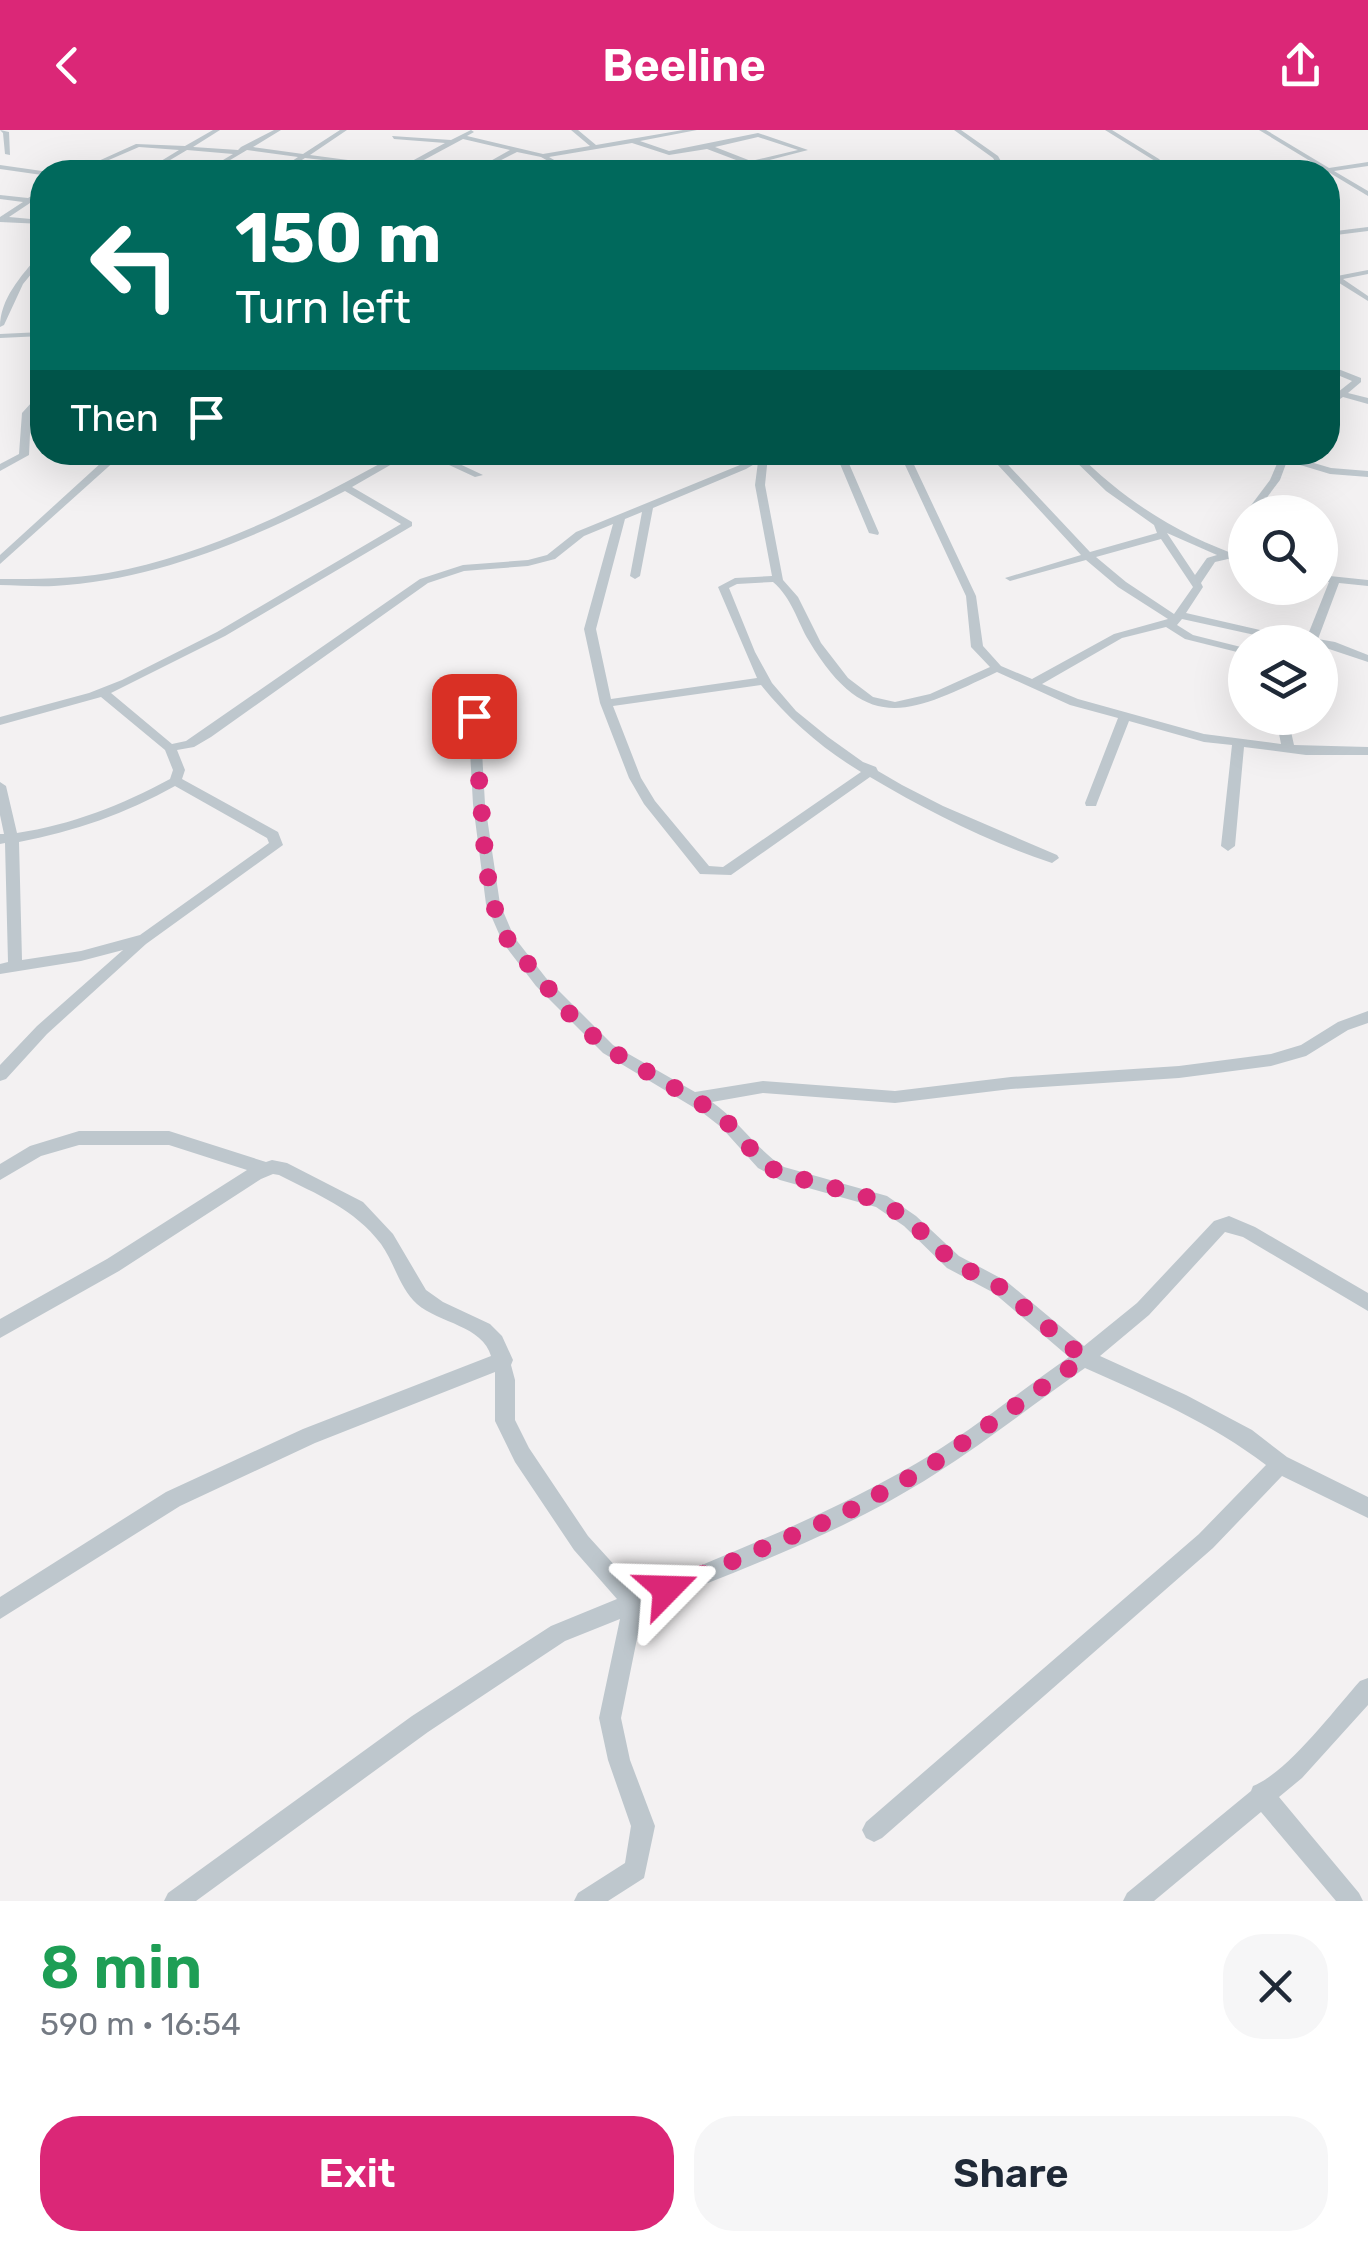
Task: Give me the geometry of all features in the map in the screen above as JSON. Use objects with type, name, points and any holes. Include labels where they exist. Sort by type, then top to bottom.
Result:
[{"type":"street","points":[[1,130],[6,132],[5,148]]},
{"type":"street","points":[[166,160],[217,130]]},
{"type":"street","points":[[225,160],[278,130]]},
{"type":"street","points":[[298,160],[344,130]]},
{"type":"street","points":[[418,160],[474,130]]},
{"type":"street","points":[[574,130],[596,148]]},
{"type":"street","points":[[543,156],[694,130]]},
{"type":"street","points":[[634,141],[669,153],[774,130]]},
{"type":"street","points":[[956,130],[998,160]]},
{"type":"street","points":[[1108,130],[1157,160]]},
{"type":"street","points":[[1262,130],[1311,160]]},
{"type":"street","points":[[758,135],[805,151],[764,160]]},
{"type":"street","points":[[394,136],[452,142]]},
{"type":"street","points":[[462,136],[550,160]]},
{"type":"street","points":[[103,160],[134,146],[240,150],[343,160]]},
{"type":"street","points":[[708,147],[742,160]]},
{"type":"street","points":[[496,160],[515,150]]},
{"type":"street","points":[[1340,168],[1368,164]]},
{"type":"street","points":[[0,167],[30,171]]},
{"type":"street","points":[[0,176],[13,169]]},
{"type":"street","points":[[1340,178],[1368,194]]},
{"type":"street","points":[[0,197],[28,200]]},
{"type":"street","points":[[1,220],[28,200]]},
{"type":"street","points":[[1,220],[30,221]]},
{"type":"street","points":[[1340,232],[1368,229]]},
{"type":"street","points":[[0,325],[19,283],[30,271]]},
{"type":"street","points":[[1340,275],[1368,272]]},
{"type":"street","points":[[1340,281],[1368,299]]},
{"type":"street","points":[[0,336],[30,335]]},
{"type":"street","points":[[1340,372],[1358,378],[1340,396]]},
{"type":"street","points":[[1343,394],[1368,401]]},
{"type":"street","points":[[0,468],[24,455],[30,410]]},
{"type":"street","points":[[0,560],[104,465]]},
{"type":"street","points":[[0,582],[46,586],[114,577],[254,531],[386,465]]},
{"type":"street","points":[[455,465],[478,475]]},
{"type":"street","points":[[170,748],[190,744],[207,734],[424,581],[463,568],[542,560],[571,539],[740,465]]},
{"type":"street","points":[[763,465],[760,485],[777,580]]},
{"type":"street","points":[[845,465],[874,532]]},
{"type":"street","points":[[911,465],[971,596],[980,654],[997,668],[1031,686],[1124,718],[1238,742],[1325,752],[1368,751]]},
{"type":"street","points":[[1002,465],[1119,586],[1175,618],[1228,627]]},
{"type":"street","points":[[1084,465],[1160,531],[1196,582]]},
{"type":"street","points":[[1263,495],[1280,465]]},
{"type":"street","points":[[1299,465],[1368,474]]},
{"type":"street","points":[[0,721],[103,692],[221,634],[408,524],[346,488]]},
{"type":"street","points":[[636,576],[648,506]]},
{"type":"street","points":[[620,518],[590,629],[606,703],[634,778],[704,871],[726,872],[872,770]]},
{"type":"street","points":[[1010,578],[1089,558],[1160,531],[1178,532],[1226,555]]},
{"type":"street","points":[[1031,686],[1118,636],[1175,618],[1195,593],[1196,582],[1211,560],[1226,555]]},
{"type":"street","points":[[997,668],[908,704],[891,706],[873,701],[832,666],[809,633],[790,589],[777,580],[735,580],[723,588],[764,681],[812,732],[966,826],[1052,858]]},
{"type":"street","points":[[1338,580],[1368,583]]},
{"type":"street","points":[[1175,618],[1180,634],[1228,647]]},
{"type":"street","points":[[1338,646],[1368,659]]},
{"type":"street","points":[[606,703],[764,681]]},
{"type":"street","points":[[6,839],[101,814],[176,781],[180,770],[170,748],[103,692]]},
{"type":"street","points":[[474,716],[486,866],[493,904],[508,940],[574,1019],[608,1049],[727,1122],[764,1164],[780,1173],[881,1201],[910,1221],[953,1262],[1000,1287],[1084,1358],[1179,1401],[1245,1437],[1280,1464],[1368,1508]]},
{"type":"street","points":[[1091,803],[1124,718]]},
{"type":"street","points":[[1286,735],[1288,747]]},
{"type":"street","points":[[1228,846],[1238,742]]},
{"type":"street","points":[[0,1075],[42,1030],[145,939],[268,854],[277,842],[273,835],[176,781]]},
{"type":"street","points":[[0,786],[6,839],[8,968],[81,956],[145,939]]},
{"type":"street","points":[[692,1099],[762,1087],[895,1097],[1011,1082],[1179,1072],[1272,1060],[1306,1050],[1343,1026],[1368,1017]]},
{"type":"street","points":[[0,1173],[36,1151],[78,1138],[169,1138],[265,1169],[281,1168],[357,1207],[388,1239],[420,1296],[436,1308],[484,1330],[496,1342],[504,1360],[505,1421],[522,1455],[581,1543],[634,1602]]},
{"type":"street","points":[[0,1329],[265,1169]]},
{"type":"street","points":[[176,1901],[484,1679],[558,1633],[764,1550],[927,1468],[1084,1358],[1143,1309],[1212,1234],[1228,1224],[1249,1232],[1368,1303]]},
{"type":"street","points":[[0,1610],[173,1500],[310,1436],[504,1360]]},
{"type":"street","points":[[874,1830],[1206,1541],[1280,1464]]},
{"type":"street","points":[[586,1901],[636,1870],[643,1826],[619,1760],[610,1718],[634,1602]]},
{"type":"street","points":[[1135,1901],[1294,1770],[1368,1688]]},
{"type":"street","points":[[1261,1794],[1351,1901]]},
{"type":"route","points":[[474,716],[479,804],[493,904],[508,940],[574,1019],[608,1049],[709,1108],[727,1122],[764,1164],[780,1173],[881,1201],[910,1221],[953,1262],[1000,1287],[1084,1358],[927,1468],[841,1515],[667,1589]]}]
